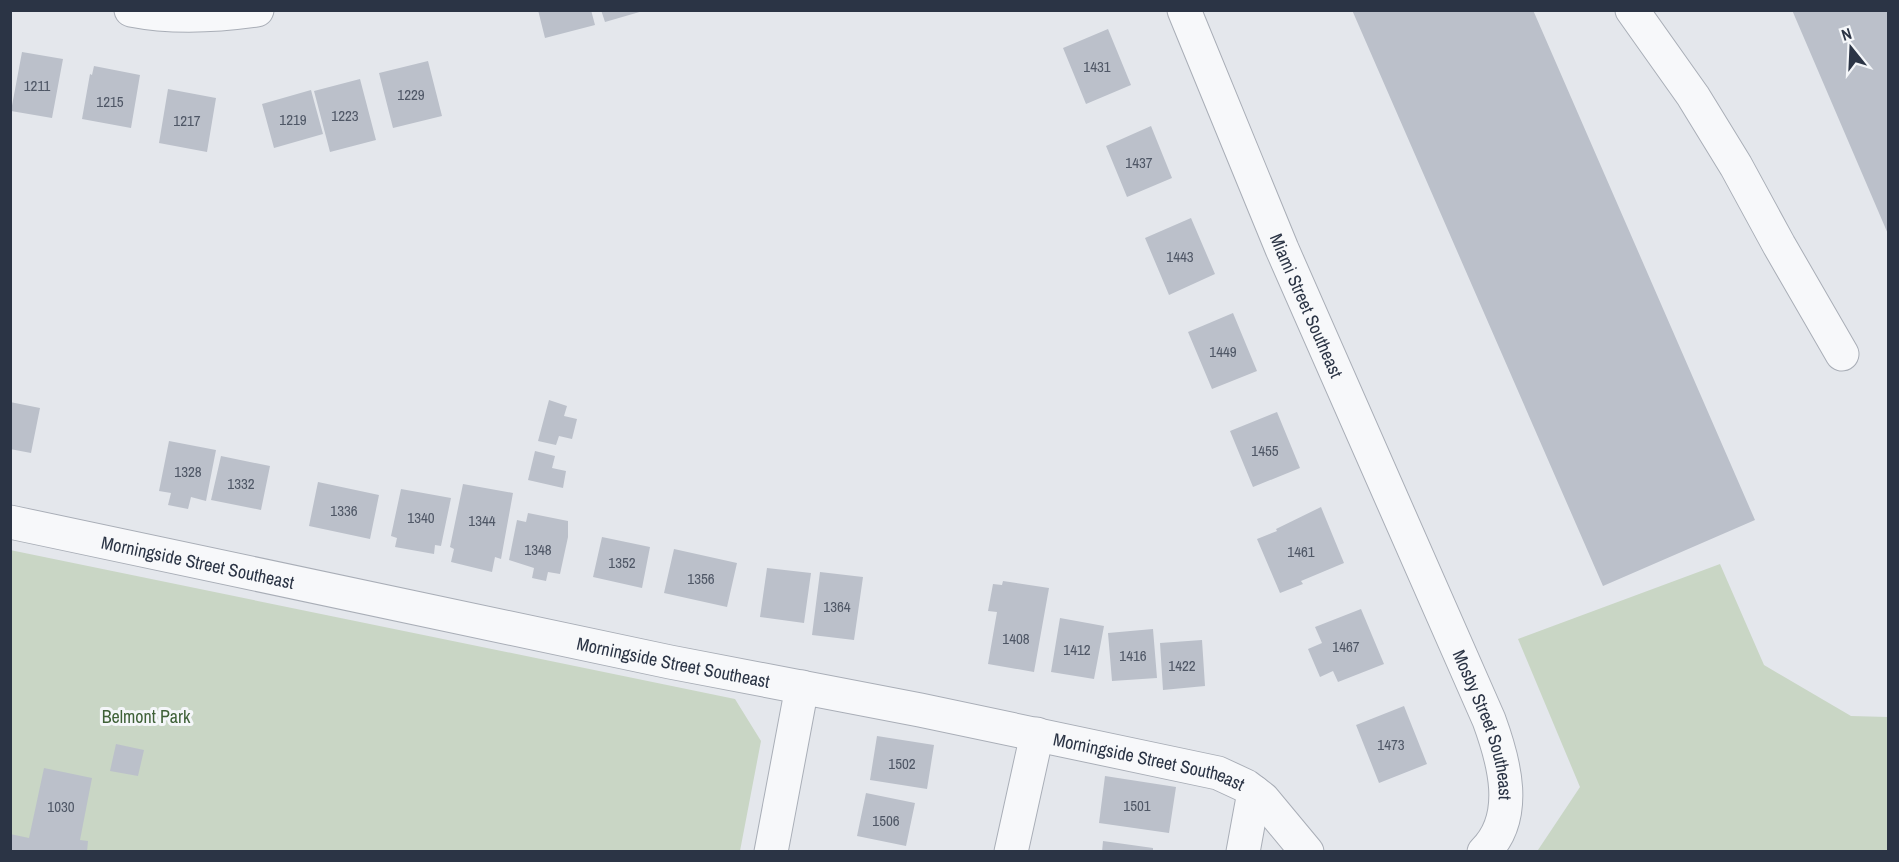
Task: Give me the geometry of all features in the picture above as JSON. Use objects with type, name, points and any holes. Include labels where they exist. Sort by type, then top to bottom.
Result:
[{"type":"street","points":[[131,10],[148,14],[195,16],[257,10]]},
{"type":"street","name":"Miami Street Southeast","points":[[1184,10],[1282,249],[1435,597]]},
{"type":"street","points":[[1632,10],[1694,96],[1842,354]]},
{"type":"street","name":"Morningside Street Southeast","points":[[10,522],[670,662],[1037,734],[1218,773],[1246,786],[1263,799],[1307,852]]},
{"type":"street","name":"Mosby Street Southeast","points":[[1435,597],[1501,753],[1507,793],[1502,823],[1490,846],[1484,852]]},
{"type":"street","points":[[771,852],[802,687]]},
{"type":"street","points":[[1011,852],[1037,734]]},
{"type":"street","points":[[1243,852],[1254,792]]},
{"type":"green space","name":"Belmont Park","points":[[10,550],[735,699],[761,741],[740,851],[11,851]]},
{"type":"green space","points":[[1720,564],[1764,665],[1851,716],[1888,717],[1888,851],[1538,850],[1580,787],[1518,639]]},
{"type":"building","points":[[538,10],[591,10],[595,25],[545,38]]},
{"type":"building","points":[[601,10],[643,10],[643,11],[605,22]]},
{"type":"building","points":[[1352,10],[1533,10],[1755,520],[1603,586]]},
{"type":"building","points":[[1792,10],[1888,10],[1888,234]]},
{"type":"building","points":[[1108,29],[1131,85],[1086,104],[1063,48]]},
{"type":"building","points":[[22,52],[63,59],[52,118],[11,111]]},
{"type":"building","points":[[428,61],[442,116],[393,128],[379,73]]},
{"type":"building","points":[[94,66],[140,75],[131,128],[82,119],[90,74],[92,75]]},
{"type":"building","points":[[360,79],[376,140],[330,152],[314,91]]},
{"type":"building","points":[[168,89],[216,98],[207,152],[159,143]]},
{"type":"building","points":[[311,90],[323,134],[274,148],[262,104]]},
{"type":"building","points":[[1151,126],[1172,178],[1127,197],[1106,146]]},
{"type":"building","points":[[1191,218],[1215,274],[1169,295],[1145,238]]},
{"type":"building","points":[[1233,313],[1257,371],[1212,389],[1188,332]]},
{"type":"building","points":[[549,400],[567,406],[564,416],[577,419],[572,439],[559,436],[556,445],[538,441]]},
{"type":"building","points":[[10,402],[40,408],[31,453],[10,449]]},
{"type":"building","points":[[1277,412],[1300,468],[1253,487],[1230,431]]},
{"type":"building","points":[[169,441],[216,450],[206,501],[191,497],[188,509],[168,505],[171,493],[159,491]]},
{"type":"building","points":[[535,451],[555,456],[552,468],[566,471],[563,488],[528,480]]},
{"type":"building","points":[[221,456],[270,466],[261,510],[211,500]]},
{"type":"building","points":[[318,482],[379,495],[370,539],[309,526]]},
{"type":"building","points":[[463,484],[513,493],[501,559],[495,557],[492,572],[451,562],[454,549],[450,547]]},
{"type":"building","points":[[401,489],[451,498],[441,546],[435,545],[434,554],[395,547],[397,538],[391,536]]},
{"type":"building","points":[[1321,507],[1344,563],[1301,581],[1303,584],[1280,593],[1257,539]]},
{"type":"building","points":[[528,513],[568,521],[568,537],[560,574],[548,572],[546,581],[532,578],[534,568],[509,560],[517,520],[526,522]]},
{"type":"building","points":[[602,537],[650,547],[642,588],[593,577]]},
{"type":"building","points":[[674,549],[737,563],[727,607],[664,593]]},
{"type":"building","points":[[767,568],[811,573],[804,623],[760,617]]},
{"type":"building","points":[[820,572],[863,577],[854,640],[812,635]]},
{"type":"building","points":[[1003,581],[1049,588],[1034,672],[988,664],[997,612],[988,611],[993,584],[1002,585]]},
{"type":"building","points":[[1361,609],[1384,664],[1338,682],[1333,671],[1320,677],[1308,649],[1322,643],[1315,627]]},
{"type":"building","points":[[1060,618],[1104,626],[1094,679],[1051,672]]},
{"type":"building","points":[[1153,629],[1157,678],[1112,681],[1108,633]]},
{"type":"building","points":[[1202,640],[1205,686],[1163,690],[1160,643]]},
{"type":"building","points":[[1404,706],[1427,764],[1379,783],[1356,725]]},
{"type":"building","points":[[877,736],[934,745],[927,789],[870,780]]},
{"type":"building","points":[[116,744],[144,750],[138,776],[110,771]]},
{"type":"building","points":[[44,768],[92,778],[80,840],[88,841],[87,852],[10,852],[10,834],[29,838]]},
{"type":"building","points":[[1105,776],[1176,787],[1169,833],[1099,823]]},
{"type":"building","points":[[866,793],[915,803],[906,846],[857,836]]},
{"type":"building","points":[[1103,841],[1153,848],[1153,852],[1102,852]]}]
